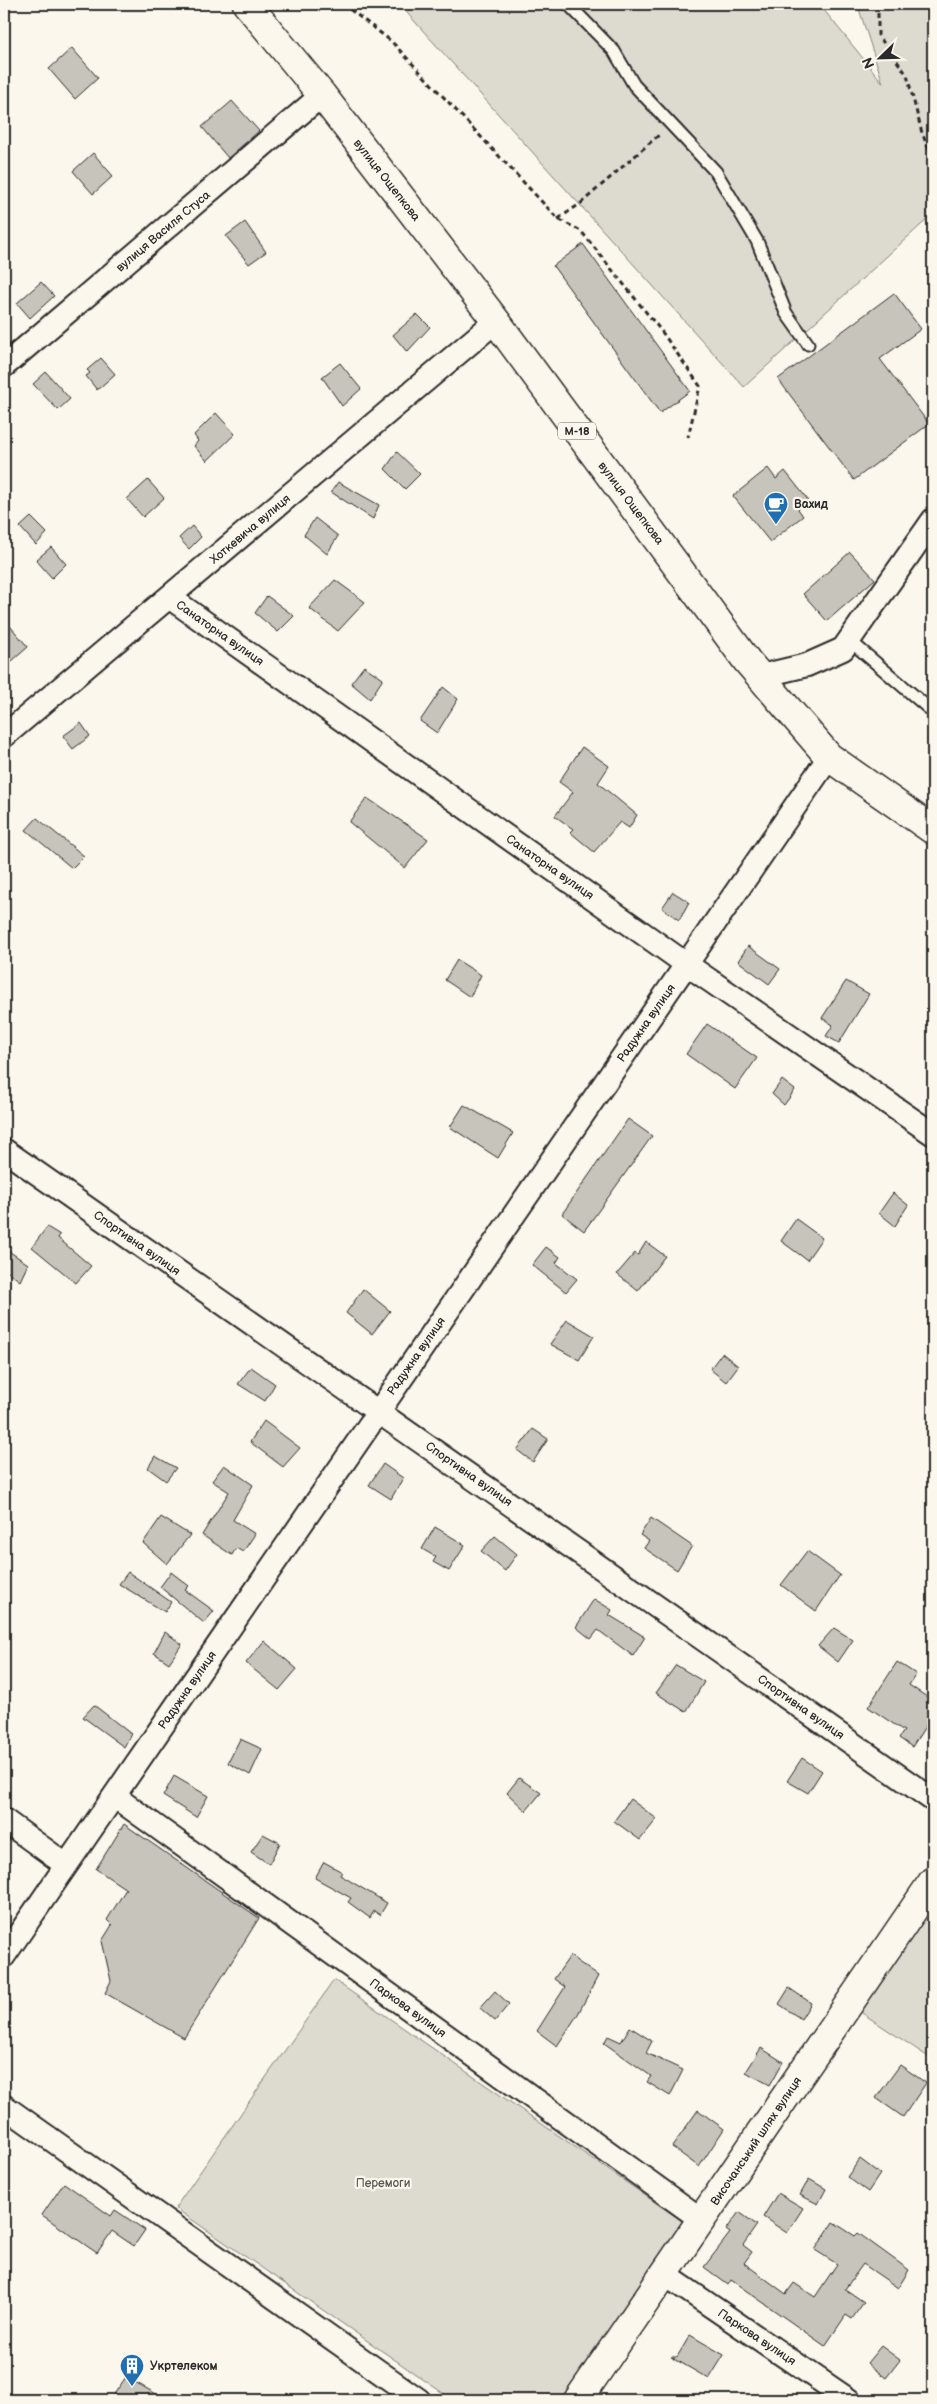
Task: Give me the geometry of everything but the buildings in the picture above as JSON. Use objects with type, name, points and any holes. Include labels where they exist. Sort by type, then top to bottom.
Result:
[{"type":"main road","name":"вулиця Ощепкова","points":[[247,4],[322,96],[496,322],[760,676],[828,757],[933,830]]},
{"type":"main road","name":"Височанський шлях вулиця","points":[[578,2400],[933,1881]]},
{"type":"street","name":"вулиця Василя Стуса","points":[[6,360],[322,96]]},
{"type":"street","name":"Хоткевича вулиця","points":[[4,736],[496,322]]},
{"type":"street","points":[[760,676],[807,664],[843,649],[933,520]]},
{"type":"street","name":"Санаторна вулиця","points":[[169,597],[686,964],[933,1134]]},
{"type":"street","name":"Радужна вулиця","points":[[4,1956],[828,757]]},
{"type":"street","name":"Спортивна вулиця","points":[[4,1150],[933,1800]]},
{"type":"street","name":"Паркова вулиця","points":[[114,1796],[702,2220]]},
{"type":"street","points":[[4,1820],[66,1865]]},
{"type":"street","points":[[4,2106],[419,2400]]},
{"type":"street","name":"Паркова вулиця","points":[[664,2274],[849,2400]]},
{"type":"lane","points":[[568,4],[614,51],[634,85],[716,172],[757,241],[786,313],[808,344]]},
{"type":"lane","points":[[843,649],[856,646],[933,712]]},
{"type":"path","points":[[342,4],[391,41],[558,218],[581,231],[604,258],[662,332],[700,386],[688,437]]},
{"type":"path","points":[[878,4],[878,35],[907,75],[922,133],[933,159]]},
{"type":"path","points":[[558,218],[580,204],[670,125]]},
{"type":"green space","points":[[399,4],[819,4],[883,83],[859,9],[855,4],[933,4],[933,214],[744,387]]},
{"type":"green space","points":[[933,1907],[933,2060],[859,2011]]},
{"type":"green space","name":"Перемоги","points":[[334,1980],[695,2230],[575,2400],[453,2400],[175,2208]]},
{"type":"place","name":"Вахид","points":[[776,525]]},
{"type":"place","name":"Укртелеком","points":[[132,2387]]}]
